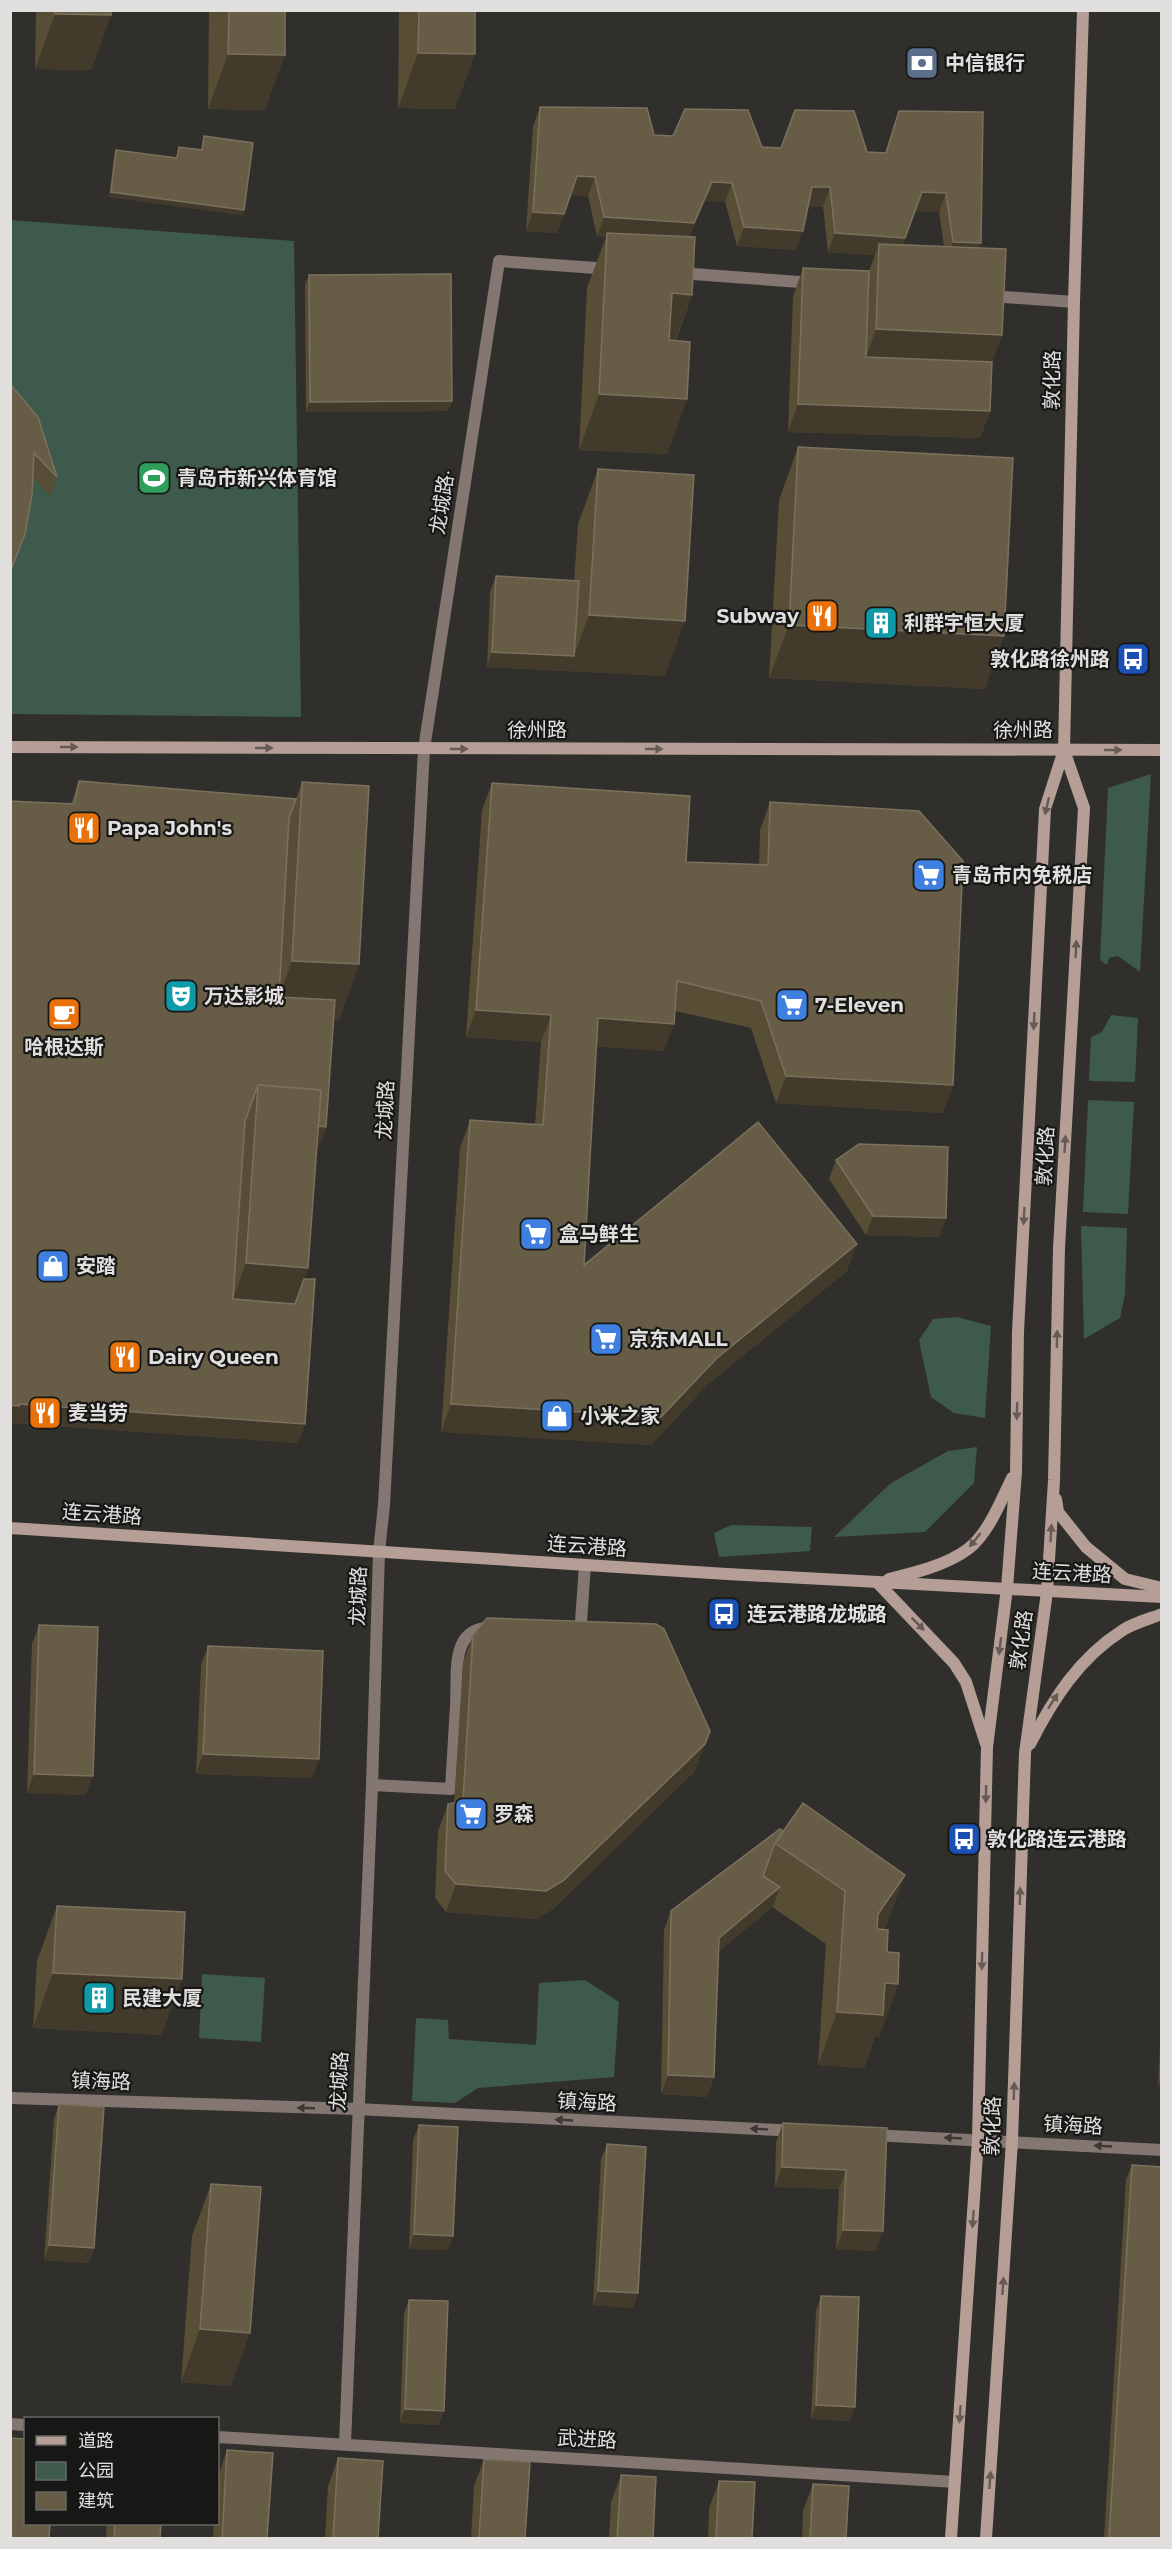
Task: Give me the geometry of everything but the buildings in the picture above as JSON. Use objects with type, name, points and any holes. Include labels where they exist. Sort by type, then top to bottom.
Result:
[{"type":"main road","name":"敦化路","points":[[951,2538],[978,2139],[987,1747],[1007,1588],[1016,1472],[1018,1332],[1045,809],[1064,750],[1083,10]]},
{"type":"main road","name":"徐州路","points":[[10,747],[1161,750]]},
{"type":"main road","name":"敦化路","points":[[986,2538],[1012,2141],[1025,1753],[1047,1592],[1054,1480],[1059,1248],[1084,808],[1064,750]]},
{"type":"main road","points":[[987,1747],[966,1682],[954,1663],[877,1582],[926,1570],[968,1549],[991,1521],[1016,1472]]},
{"type":"main road","points":[[1054,1480],[1058,1512],[1086,1547],[1125,1579],[1161,1588]]},
{"type":"main road","name":"连云港路","points":[[10,1528],[585,1565],[1161,1597]]},
{"type":"main road","points":[[1025,1753],[1051,1702],[1079,1666],[1124,1630],[1161,1614]]},
{"type":"street","name":"龙城路·","points":[[424,749],[499,261],[619,269]]},
{"type":"street","points":[[667,273],[822,284]]},
{"type":"street","points":[[978,295],[1074,302]]},
{"type":"street","name":"龙城路","points":[[345,2444],[372,1785],[379,1552],[384,1505],[424,749]]},
{"type":"street","points":[[577,1648],[574,1633],[585,1565]]},
{"type":"street","points":[[372,1785],[451,1789],[460,1645],[473,1630],[483,1627],[504,1628]]},
{"type":"street","name":"镇海路","points":[[10,2098],[357,2109],[816,2132]]},
{"type":"street","name":"镇海路","points":[[862,2134],[1161,2150]]},
{"type":"street","name":"武进路","points":[[219,2437],[955,2482]]},
{"type":"green space","name":"青岛市新兴体育馆","points":[[10,220],[294,241],[301,717],[11,714]]},
{"type":"green space","points":[[1151,774],[1140,972],[1118,956],[1109,958],[1107,965],[1100,960],[1108,788]]},
{"type":"green space","points":[[1111,1015],[1138,1018],[1135,1082],[1089,1081],[1091,1037],[1102,1032]]},
{"type":"green space","points":[[1088,1100],[1134,1102],[1128,1214],[1083,1212]]},
{"type":"green space","points":[[1081,1226],[1127,1228],[1125,1294],[1120,1318],[1084,1339]]},
{"type":"green space","points":[[957,1317],[991,1326],[985,1418],[954,1413],[931,1397],[919,1340],[933,1319]]},
{"type":"green space","points":[[977,1447],[974,1483],[925,1532],[834,1537],[891,1483],[948,1451]]},
{"type":"green space","points":[[731,1525],[812,1527],[810,1551],[719,1557],[714,1533]]},
{"type":"green space","points":[[202,1974],[265,1978],[261,2042],[199,2038]]},
{"type":"green space","points":[[585,1980],[619,2002],[614,2077],[478,2088],[455,2103],[412,2101],[416,2018],[448,2020],[449,2039],[536,2045],[539,1983]]},
{"type":"place","name":"中信银行","points":[[922,63]]},
{"type":"place","name":"青岛市新兴体育馆","points":[[154,478]]},
{"type":"place","name":"Subway","points":[[822,616]]},
{"type":"place","name":"利群宇恒大厦","points":[[881,623]]},
{"type":"place","name":"敦化路徐州路","points":[[1133,659]]},
{"type":"place","name":"Papa John's","points":[[84,828]]},
{"type":"place","name":"青岛市内免税店","points":[[929,875]]},
{"type":"place","name":"万达影城","points":[[181,996]]},
{"type":"place","name":"7-Eleven","points":[[792,1005]]},
{"type":"place","name":"哈根达斯","points":[[64,1014]]},
{"type":"place","name":"盒马鲜生","points":[[536,1234]]},
{"type":"place","name":"安踏","points":[[53,1266]]},
{"type":"place","name":"京东MALL","points":[[606,1339]]},
{"type":"place","name":"Dairy Queen","points":[[125,1357]]},
{"type":"place","name":"麦当劳","points":[[45,1413]]},
{"type":"place","name":"小米之家","points":[[557,1416]]},
{"type":"place","name":"连云港路龙城路","points":[[724,1614]]},
{"type":"place","name":"罗森","points":[[471,1814]]},
{"type":"place","name":"敦化路连云港路","points":[[964,1839]]},
{"type":"place","name":"民建大厦","points":[[99,1998]]}]
